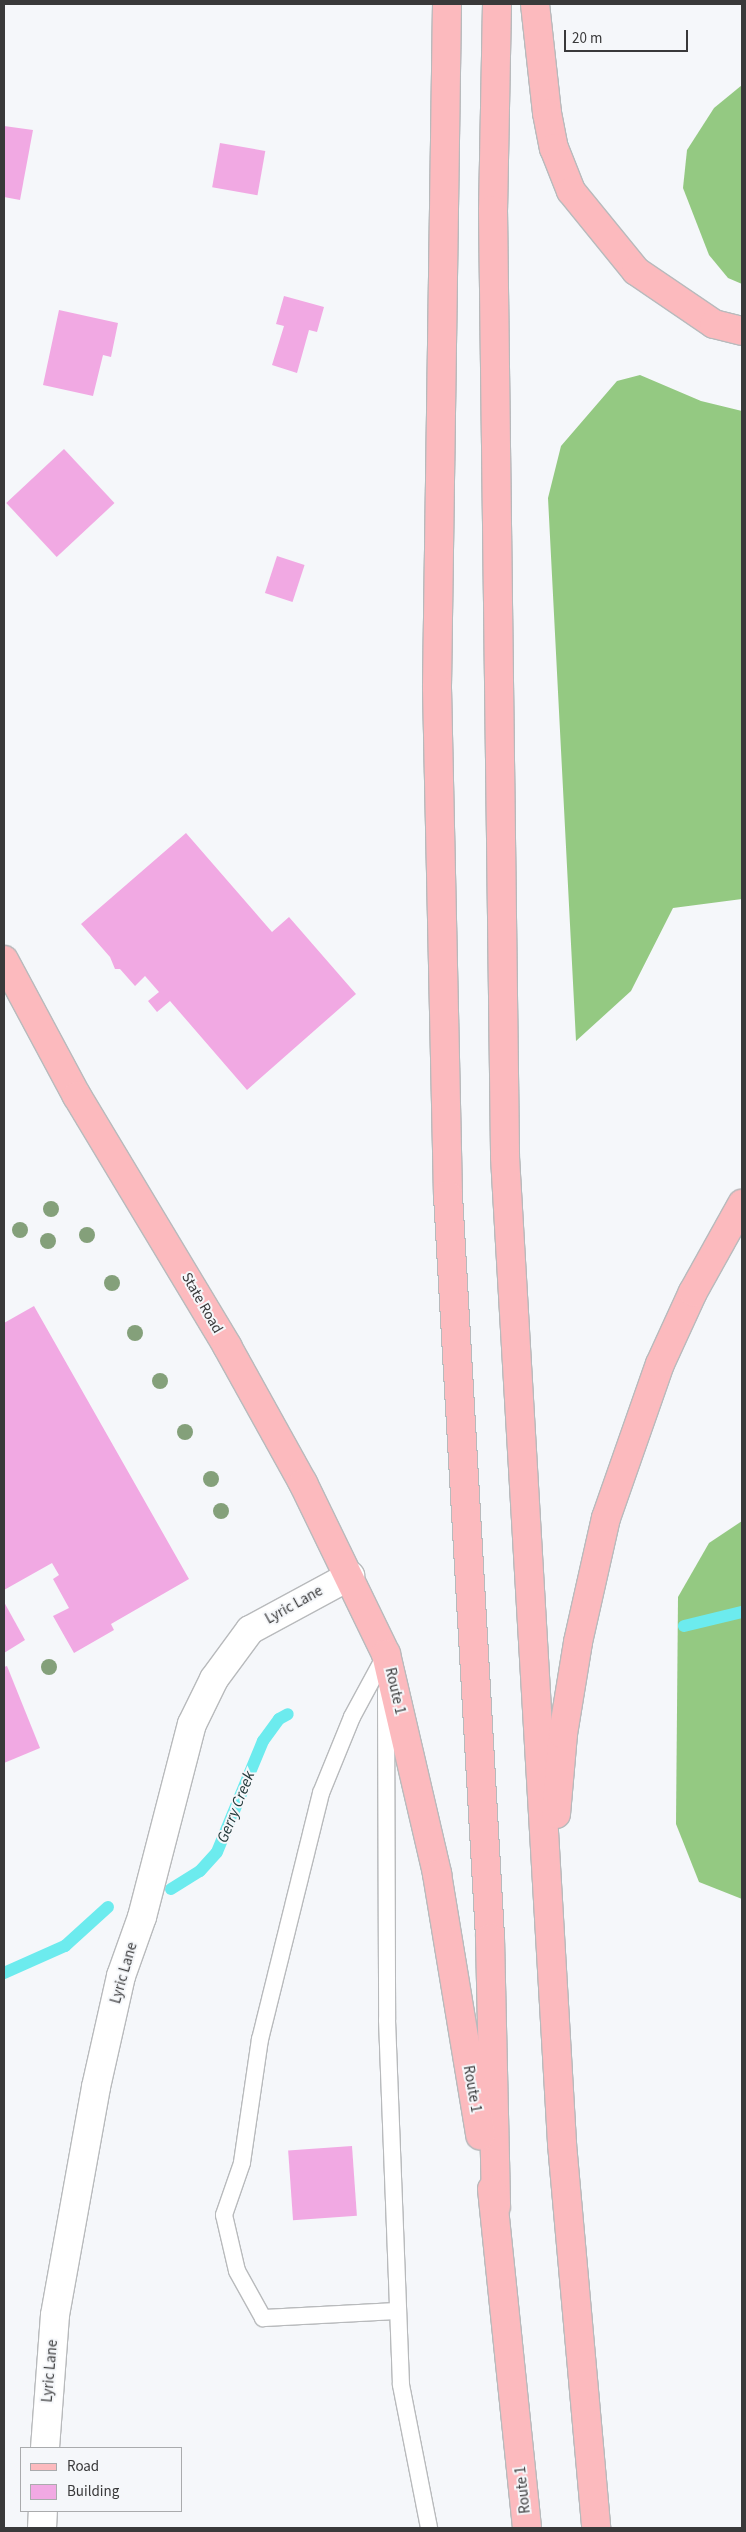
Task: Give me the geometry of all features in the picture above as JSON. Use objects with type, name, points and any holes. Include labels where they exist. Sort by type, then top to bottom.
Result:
[{"type":"main road","points":[[447,4],[437,718],[448,1194],[490,1938],[496,2206]]},
{"type":"main road","points":[[497,4],[493,210],[505,1157],[562,2144],[596,2528]]},
{"type":"main road","points":[[536,4],[547,113],[554,148],[571,191],[636,271],[714,324],[742,331]]},
{"type":"main road","name":"State Road","points":[[4,960],[77,1096],[227,1346],[350,1576],[386,1654]]},
{"type":"main road","points":[[550,1918],[563,1734],[606,1518],[660,1364],[693,1292],[742,1204]]},
{"type":"main road","name":"Route 1","points":[[386,1654],[439,1883],[469,2081],[496,2206],[527,2528]]},
{"type":"street","name":"Lyric Lane","points":[[45,2447],[55,2316],[96,2087],[121,1976],[142,1917],[192,1724],[214,1680],[250,1630],[281,1610],[350,1576]]},
{"type":"street","points":[[42,2528],[43,2512]]},
{"type":"lane","points":[[386,1654],[352,1717],[321,1793],[260,2039],[242,2162],[224,2215],[237,2271],[263,2318],[398,2312]]},
{"type":"lane","points":[[386,1654],[387,2020],[400,2385],[429,2528]]},
{"type":"green space","points":[[742,85],[742,284],[728,278],[709,255],[683,188],[687,150],[714,108]]},
{"type":"green space","points":[[640,375],[701,401],[742,411],[742,899],[673,908],[631,991],[576,1041],[548,498],[561,446],[617,381]]},
{"type":"green space","points":[[742,1521],[742,1899],[699,1882],[676,1824],[678,1597],[709,1543]]},
{"type":"building","points":[[4,126],[33,130],[20,200],[4,197]]},
{"type":"building","points":[[220,143],[265,151],[257,195],[212,187]]},
{"type":"building","points":[[284,296],[324,307],[317,332],[309,330],[297,373],[272,365],[284,326],[276,324]]},
{"type":"building","points":[[59,310],[118,323],[111,357],[103,355],[93,396],[43,385]]},
{"type":"building","points":[[64,449],[114,503],[57,557],[6,503]]},
{"type":"building","points":[[277,556],[305,565],[293,602],[265,593]]},
{"type":"building","points":[[186,833],[272,932],[289,917],[356,994],[247,1090],[170,1001],[157,1012],[148,1001],[159,992],[145,976],[135,986],[120,969],[115,969],[110,957],[81,924]]},
{"type":"building","points":[[34,1306],[189,1579],[111,1624],[114,1630],[74,1653],[53,1616],[69,1608],[53,1579],[59,1575],[52,1563],[4,1590],[4,1323]]},
{"type":"building","points":[[4,1602],[25,1640],[4,1653]]},
{"type":"building","points":[[7,1666],[40,1748],[4,1763],[4,1667]]},
{"type":"building","points":[[352,2146],[357,2216],[293,2220],[288,2150]]},
{"type":"waterway","name":"Gerry Creek","points":[[684,1626],[742,1612]]},
{"type":"waterway","name":"Gerry Creek","points":[[171,1889],[200,1871],[217,1852],[263,1741],[279,1719],[288,1714]]},
{"type":"waterway","name":"Gerry Creek","points":[[4,1973],[65,1946],[108,1907]]}]
